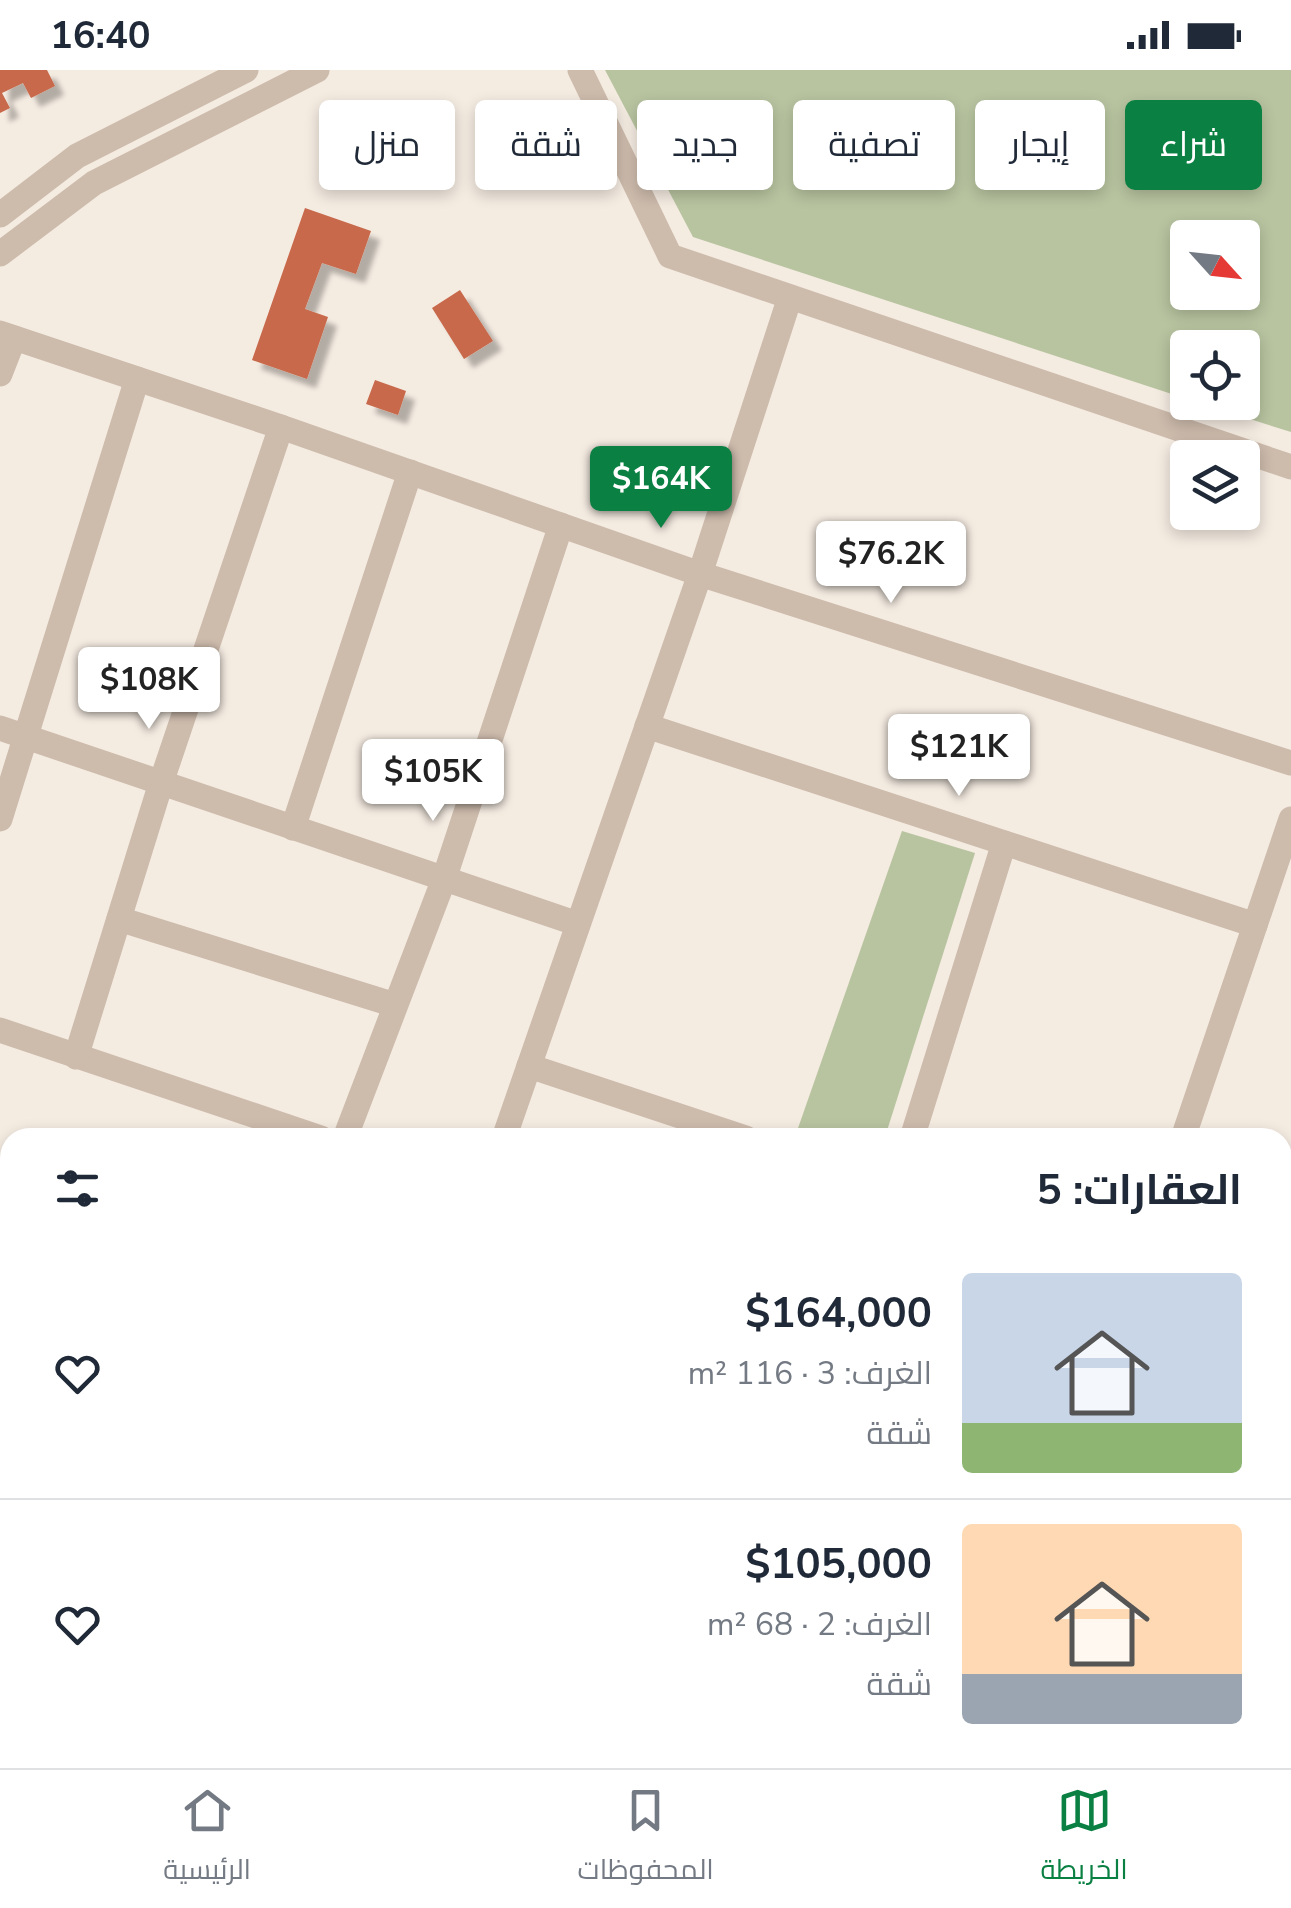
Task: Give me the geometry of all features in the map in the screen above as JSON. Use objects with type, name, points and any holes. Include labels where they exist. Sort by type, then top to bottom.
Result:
[{"type":"street","points":[[0,215],[77,156],[246,70]]},
{"type":"street","points":[[0,254],[94,183],[317,70]]},
{"type":"street","points":[[580,70],[670,256],[1291,467]]},
{"type":"street","points":[[507,1128],[700,574],[790,297]]},
{"type":"street","points":[[0,374],[7,336],[282,427],[700,574],[1291,763]]},
{"type":"street","points":[[0,820],[137,379]]},
{"type":"street","points":[[76,1057],[161,782],[282,427]]},
{"type":"street","points":[[294,828],[410,472]]},
{"type":"street","points":[[349,1128],[444,878],[561,525]]},
{"type":"street","points":[[647,726],[1255,926]]},
{"type":"street","points":[[0,728],[578,924]]},
{"type":"street","points":[[1186,1128],[1291,819]]},
{"type":"street","points":[[915,1128],[1004,843]]},
{"type":"street","points":[[119,919],[395,1005]]},
{"type":"street","points":[[0,1030],[291,1128]]},
{"type":"street","points":[[528,1066],[716,1128]]},
{"type":"green space","points":[[605,70],[1291,70],[1291,432],[1253,420],[1260,420],[1260,330],[1170,330],[1170,393],[693,237],[668,190],[773,190],[773,100],[637,100],[637,131]]},
{"type":"green space","points":[[902,831],[975,853],[888,1128],[798,1128]]},
{"type":"building","points":[[0,70],[47,70],[55,86],[31,98],[23,83],[2,93],[10,108],[0,113]]},
{"type":"building","points":[[305,208],[371,231],[356,274],[322,263],[305,309],[328,317],[307,379],[252,360]]},
{"type":"building","points":[[460,290],[493,341],[464,359],[432,308]]},
{"type":"building","points":[[375,380],[406,391],[398,415],[366,404]]}]
